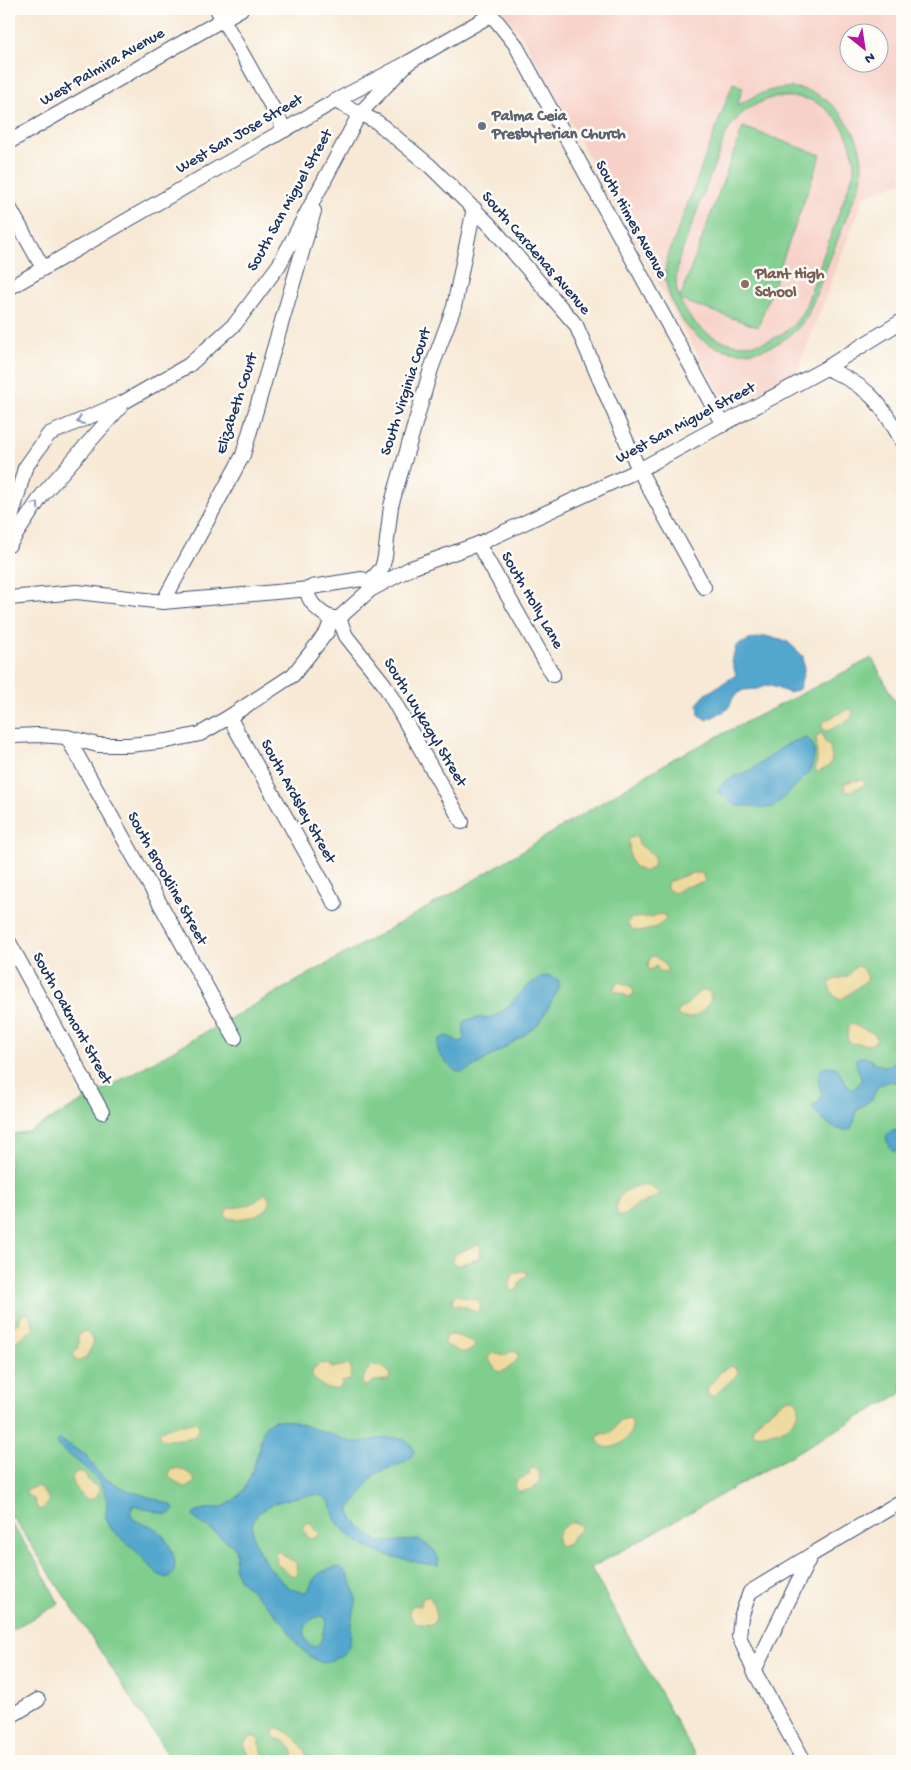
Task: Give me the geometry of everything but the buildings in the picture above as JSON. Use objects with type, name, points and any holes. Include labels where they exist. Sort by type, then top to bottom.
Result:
[{"type":"street","name":"West Palmira Avenue","points":[[9,142],[220,14],[241,9]]},
{"type":"street","name":"West San Jose Street","points":[[9,288],[335,101],[409,62],[489,12]]},
{"type":"street","name":"South Himes Avenue","points":[[489,12],[515,44],[723,425]]},
{"type":"street","points":[[220,14],[285,130]]},
{"type":"street","name":"South San Miguel Street","points":[[9,526],[25,468],[49,434],[124,402],[189,365],[235,324],[280,262],[360,113],[409,62]]},
{"type":"street","name":"South Cardenas Avenue","points":[[335,101],[377,122],[430,166],[474,208],[576,325],[640,470],[704,587]]},
{"type":"street","name":"Elizabeth Court","points":[[163,602],[243,455],[323,181]]},
{"type":"street","points":[[9,207],[43,268]]},
{"type":"street","name":"South Virginia Court","points":[[369,586],[382,568],[393,498],[431,369],[454,307],[474,208]]},
{"type":"street","points":[[280,262],[298,262]]},
{"type":"street","name":"West San Miguel Street","points":[[369,586],[411,568],[478,544],[640,470],[826,368],[902,321]]},
{"type":"street","points":[[826,368],[861,385],[886,412],[902,441]]},
{"type":"street","name":"South San Miguel Street","points":[[9,545],[43,494],[124,402]]},
{"type":"street","name":"South Holly Lane","points":[[478,544],[553,675]]},
{"type":"street","points":[[9,598],[77,592],[163,602],[308,589],[362,579],[369,586],[336,618],[293,675],[229,718],[200,734],[167,741],[98,745],[67,737],[38,735],[14,736],[9,739]]},
{"type":"street","points":[[308,589],[310,602],[336,618]]},
{"type":"street","name":"South Wykagyl Street","points":[[336,618],[346,636],[384,684],[462,822]]},
{"type":"street","name":"South Ardsley Street","points":[[229,718],[334,904]]},
{"type":"street","name":"South Brookline Street","points":[[67,737],[235,1038]]},
{"type":"street","name":"South Oakmont Street","points":[[9,942],[102,1112]]},
{"type":"street","points":[[804,1761],[754,1671],[739,1636],[741,1617],[750,1592],[902,1501]]},
{"type":"street","points":[[754,1671],[811,1555]]},
{"type":"street","points":[[9,1716],[38,1700]]},
{"type":"shaded area","name":"Plant High School","points":[[500,9],[902,9],[902,182],[864,196],[797,372],[728,409],[522,36]]},
{"type":"green space","points":[[733,83],[743,87],[737,106],[768,91],[796,88],[810,91],[823,98],[847,122],[860,150],[862,165],[861,181],[807,317],[792,334],[775,345],[756,351],[736,352],[717,347],[700,338],[685,324],[673,304],[665,277],[667,259]],"holes":[[[775,97],[800,97],[815,102],[834,116],[842,126],[852,148],[854,172],[803,311],[796,322],[782,334],[766,342],[739,345],[722,341],[706,333],[688,315],[680,300],[758,327],[821,155],[743,127],[680,298],[676,284],[679,259],[726,134],[746,110]]]},
{"type":"green space","points":[[872,658],[902,715],[902,1393],[591,1568],[698,1761],[172,1761],[13,1517],[9,1519],[9,1135],[30,1131],[453,893],[673,759]]},
{"type":"green space","points":[[12,1524],[39,1566],[59,1604],[9,1631],[9,1526]]},
{"type":"sand","points":[[851,709],[853,713],[851,719],[827,731],[821,727],[824,721]]},
{"type":"sand","points":[[822,733],[825,742],[830,746],[832,760],[829,766],[818,772],[815,771],[817,759],[816,738]]},
{"type":"sand","points":[[864,780],[865,785],[848,792],[845,791],[844,783]]},
{"type":"sand","points":[[637,836],[639,844],[654,856],[653,867],[645,872],[634,866],[630,858],[628,839]]},
{"type":"sand","points":[[692,873],[702,873],[705,881],[684,887],[674,893],[667,889],[667,882]]},
{"type":"sand","points":[[659,914],[665,915],[666,919],[652,929],[635,930],[630,928],[627,923],[632,918],[652,917]]},
{"type":"sand","points":[[654,956],[662,961],[667,969],[666,973],[660,972],[656,966],[649,970],[650,957]]},
{"type":"sand","points":[[857,966],[865,971],[867,980],[842,999],[838,999],[831,992],[830,982],[848,976]]},
{"type":"sand","points":[[620,982],[632,987],[634,992],[632,996],[628,997],[614,991],[614,987]]},
{"type":"sand","points":[[705,990],[710,993],[711,999],[701,1012],[687,1018],[677,1015],[680,1008],[688,1004],[697,993]]},
{"type":"sand","points":[[902,995],[902,1020],[896,1021],[892,1013]]},
{"type":"sand","points":[[852,1024],[875,1034],[877,1040],[870,1045],[850,1043],[847,1038],[848,1026]]},
{"type":"sand","points":[[637,1186],[650,1186],[658,1192],[658,1196],[636,1206],[623,1216],[618,1215],[616,1205],[620,1196],[627,1190]]},
{"type":"sand","points":[[264,1193],[269,1199],[269,1205],[265,1210],[240,1219],[226,1217],[225,1213],[229,1208],[249,1205]]},
{"type":"sand","points":[[478,1244],[481,1248],[480,1258],[459,1265],[454,1264],[452,1260],[455,1254]]},
{"type":"sand","points":[[523,1271],[528,1274],[521,1280],[517,1290],[511,1291],[510,1283],[513,1273]]},
{"type":"sand","points":[[457,1295],[478,1300],[480,1310],[475,1312],[466,1307],[454,1305],[452,1302],[453,1297]]},
{"type":"sand","points":[[25,1313],[30,1314],[34,1329],[9,1346],[9,1324],[19,1323],[21,1315]]},
{"type":"sand","points":[[85,1331],[91,1337],[93,1344],[86,1358],[77,1362],[73,1355],[78,1347],[78,1336]]},
{"type":"sand","points":[[450,1335],[464,1338],[476,1346],[468,1352],[460,1352],[445,1344],[445,1338]]},
{"type":"sand","points":[[516,1351],[519,1357],[517,1360],[508,1368],[499,1372],[488,1358],[492,1353],[499,1353],[505,1356],[509,1352]]},
{"type":"sand","points":[[329,1363],[332,1368],[350,1366],[352,1371],[350,1380],[342,1382],[342,1386],[333,1389],[318,1383],[312,1376],[312,1370],[319,1364]]},
{"type":"sand","points":[[372,1366],[383,1368],[391,1376],[388,1380],[374,1381],[367,1386],[363,1385],[362,1382],[366,1372]]},
{"type":"sand","points":[[731,1366],[737,1368],[738,1374],[714,1396],[708,1395],[707,1389],[721,1371]]},
{"type":"sand","points":[[791,1398],[796,1401],[799,1409],[796,1417],[789,1425],[782,1430],[766,1434],[754,1434],[752,1429],[762,1417],[786,1399]]},
{"type":"sand","points":[[628,1418],[632,1421],[632,1429],[624,1441],[612,1447],[601,1445],[597,1439],[600,1434],[611,1433],[619,1421]]},
{"type":"sand","points":[[195,1422],[199,1425],[195,1436],[169,1440],[163,1440],[160,1437],[159,1433],[167,1428]]},
{"type":"sand","points":[[178,1468],[188,1473],[194,1479],[195,1481],[190,1486],[183,1487],[169,1477],[170,1470]]},
{"type":"sand","points":[[533,1468],[539,1473],[540,1482],[532,1489],[519,1492],[515,1486],[517,1480],[529,1475],[530,1469]]},
{"type":"sand","points":[[76,1472],[83,1472],[89,1481],[98,1488],[100,1491],[95,1498],[87,1500],[76,1489],[72,1477]]},
{"type":"sand","points":[[37,1486],[49,1499],[41,1510],[37,1508],[34,1499],[26,1494],[26,1490]]},
{"type":"sand","points":[[310,1522],[314,1529],[320,1533],[312,1539],[304,1529],[304,1524]]},
{"type":"sand","points":[[574,1522],[580,1525],[581,1529],[571,1538],[569,1544],[561,1547],[557,1541],[560,1531],[564,1526]]},
{"type":"sand","points":[[279,1551],[296,1562],[297,1572],[295,1576],[292,1576],[276,1563],[275,1555]]},
{"type":"sand","points":[[428,1596],[434,1605],[436,1613],[433,1624],[417,1622],[412,1618],[409,1610],[414,1605],[420,1606],[422,1599]]},
{"type":"sand","points":[[274,1728],[285,1731],[301,1744],[307,1761],[293,1761],[292,1748],[284,1741],[275,1738],[273,1734]]},
{"type":"sand","points":[[253,1736],[259,1740],[264,1758],[268,1761],[252,1761],[245,1747],[245,1741]]},
{"type":"water","points":[[766,636],[788,642],[803,656],[804,671],[799,689],[790,693],[768,685],[757,689],[743,690],[734,696],[728,709],[707,720],[699,715],[698,703],[706,694],[736,675],[732,661],[736,646],[749,640]]},
{"type":"water","points":[[806,738],[813,745],[814,750],[810,771],[774,807],[736,806],[718,792],[727,780],[752,769],[791,743]]},
{"type":"water","points":[[546,976],[559,981],[559,988],[537,1025],[512,1043],[467,1070],[459,1072],[449,1066],[438,1051],[440,1039],[447,1036],[460,1042],[463,1041],[465,1021],[498,1014],[531,984]]},
{"type":"water","points":[[902,1045],[902,1084],[890,1081],[878,1086],[872,1099],[856,1111],[851,1129],[840,1130],[835,1128],[813,1109],[813,1105],[820,1101],[821,1092],[818,1078],[821,1070],[825,1067],[832,1066],[837,1068],[849,1088],[853,1089],[861,1082],[856,1059],[866,1058],[887,1066],[898,1056]]},
{"type":"water","points":[[902,1130],[902,1152],[892,1150],[886,1139],[887,1134],[891,1131]]},
{"type":"water","points":[[274,1420],[292,1421],[352,1442],[387,1438],[403,1439],[410,1444],[414,1451],[408,1460],[373,1477],[352,1505],[350,1513],[361,1528],[381,1542],[420,1540],[434,1550],[439,1559],[438,1565],[425,1564],[392,1556],[368,1548],[344,1530],[336,1520],[330,1502],[321,1495],[300,1497],[273,1504],[265,1508],[254,1519],[252,1527],[253,1537],[257,1547],[277,1577],[292,1589],[306,1592],[320,1573],[339,1567],[348,1575],[356,1595],[349,1644],[346,1651],[340,1656],[322,1663],[311,1657],[297,1645],[286,1626],[240,1580],[234,1567],[235,1547],[194,1518],[193,1515],[203,1509],[222,1507],[232,1502],[240,1494],[251,1474],[266,1425]],"holes":[[[321,1616],[326,1618],[320,1644],[313,1647],[305,1638],[305,1628],[315,1617]]]},
{"type":"water","points":[[58,1440],[86,1455],[104,1478],[125,1489],[172,1505],[174,1511],[168,1515],[134,1505],[130,1512],[133,1519],[160,1532],[169,1545],[175,1560],[175,1567],[173,1573],[168,1578],[159,1575],[109,1527],[106,1519],[107,1500],[103,1488],[92,1474],[57,1445],[56,1442]]},
{"type":"place","name":"Palma Ceia Presbyterian Church","points":[[482,126]]},
{"type":"place","name":"Plant High School","points":[[745,284]]}]
